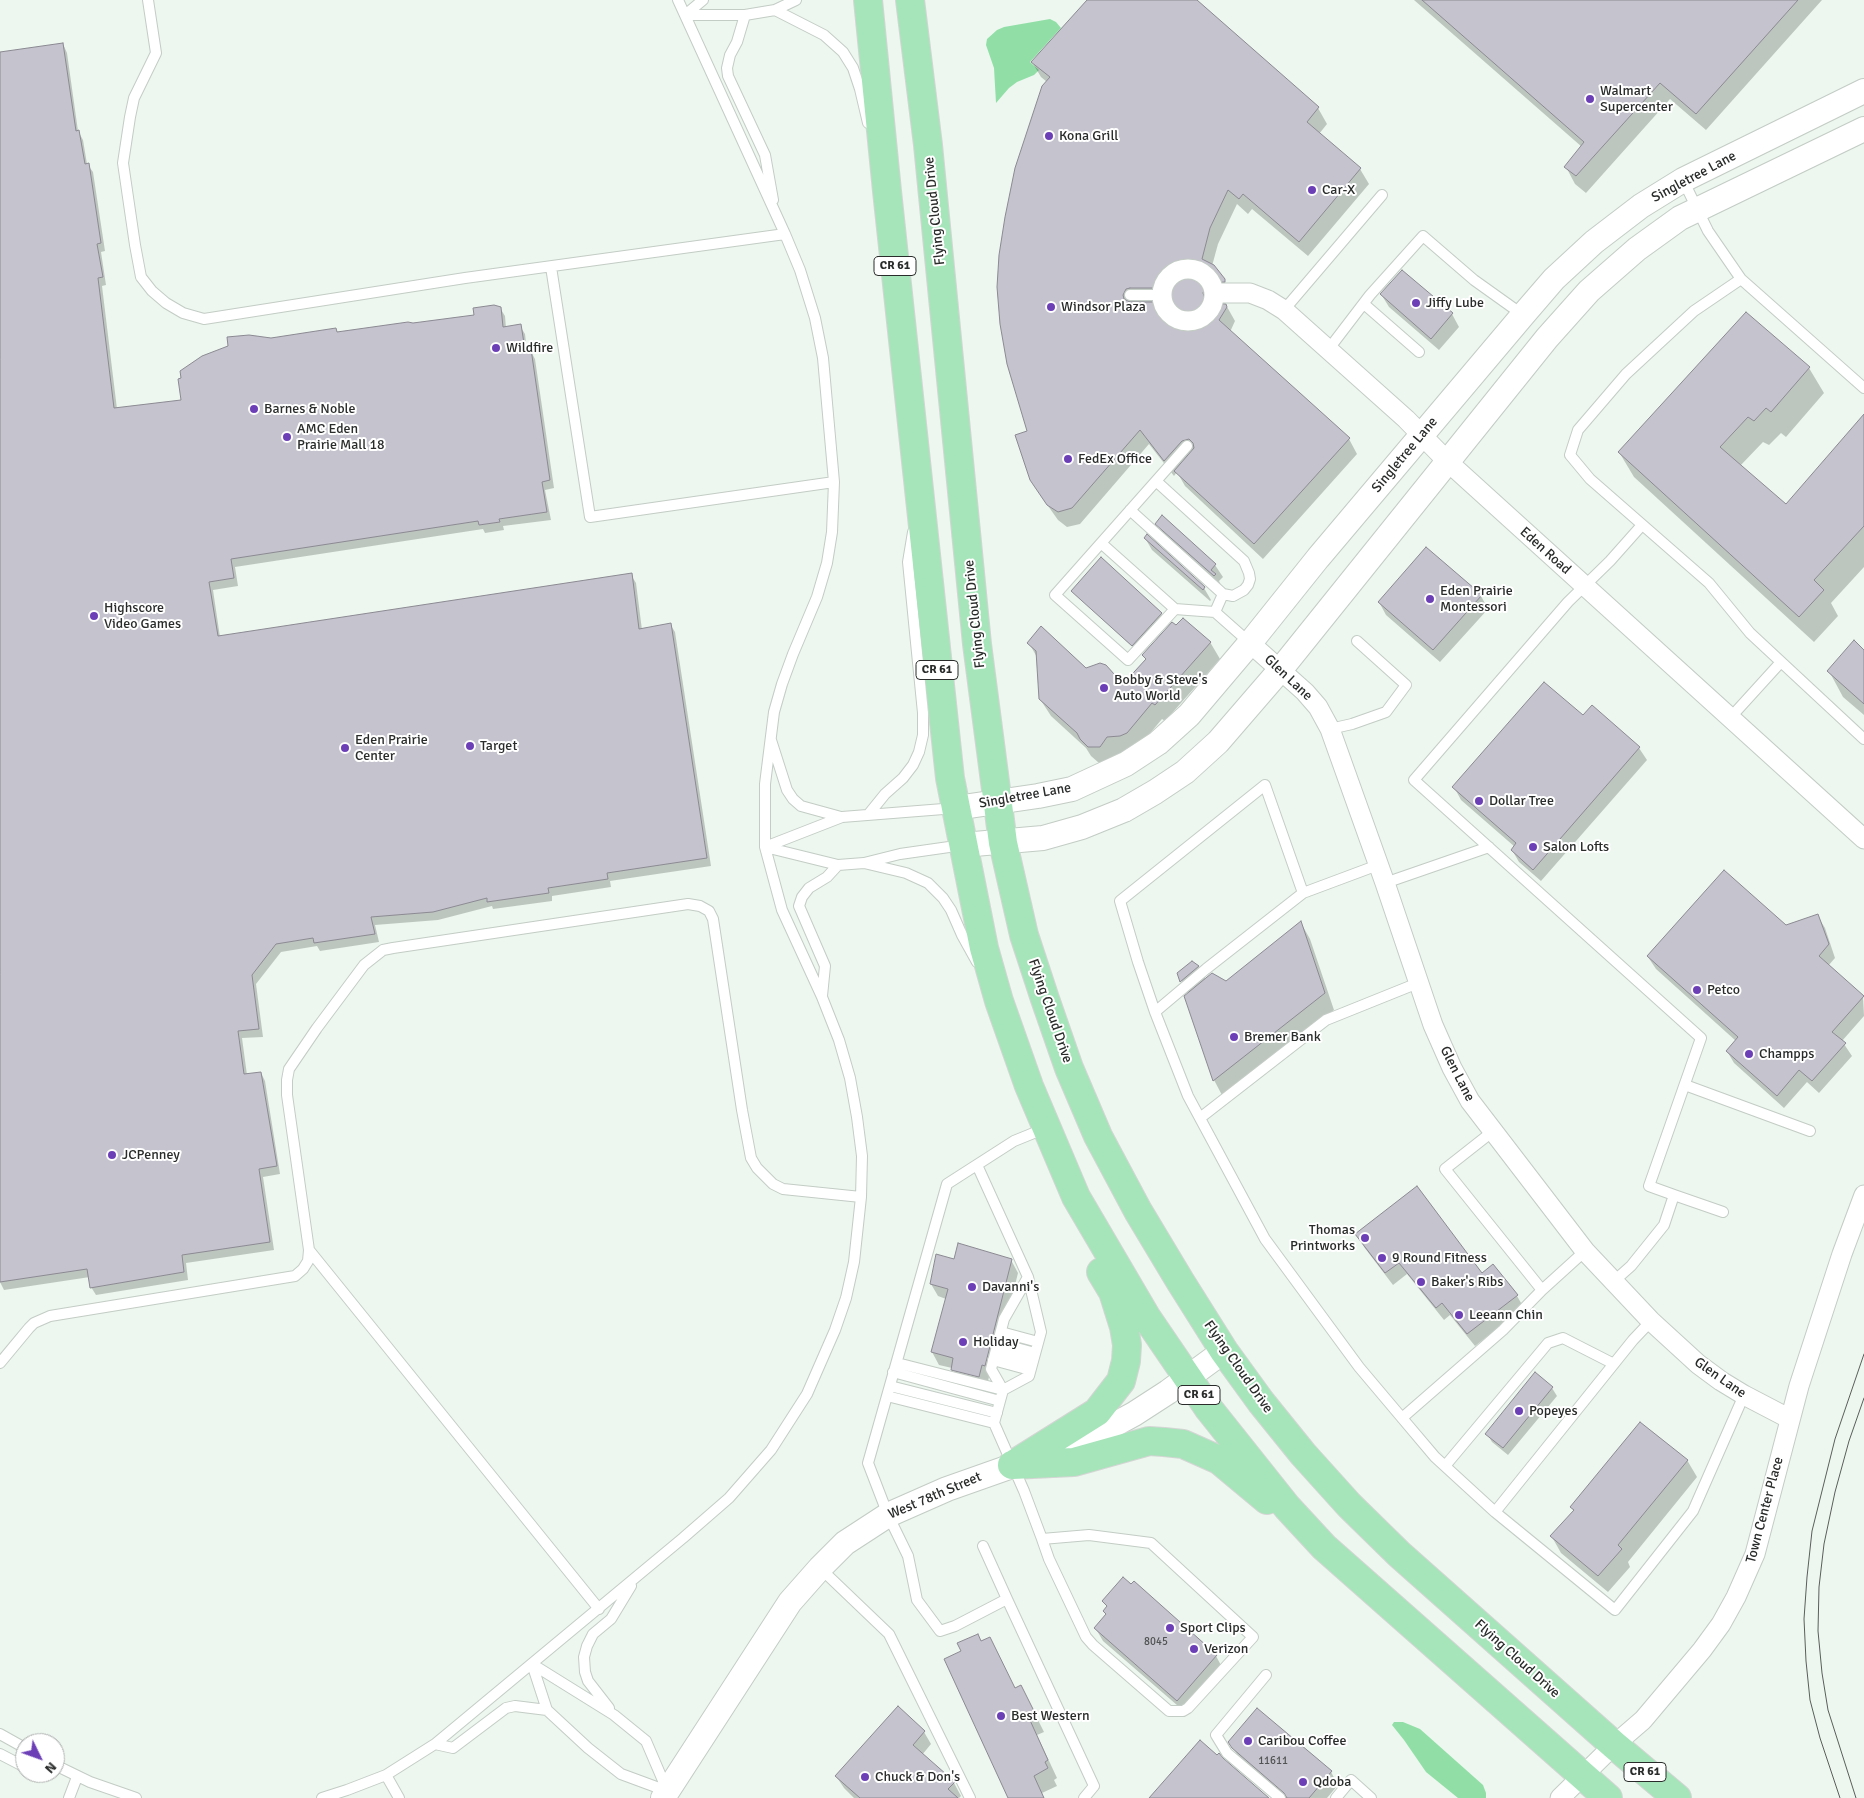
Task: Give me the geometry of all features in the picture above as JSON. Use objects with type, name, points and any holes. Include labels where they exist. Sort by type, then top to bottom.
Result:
[{"type":"main road","name":"CR 61","points":[[868,0],[950,778],[984,948],[999,1001],[1029,1086],[1076,1197],[1147,1318],[1209,1409],[1281,1500],[1324,1547],[1608,1798]]},
{"type":"main road","name":"Flying Cloud Drive","points":[[910,0],[928,145],[977,644],[1003,843],[1024,935],[1069,1068],[1098,1136],[1138,1211],[1224,1350],[1261,1402],[1302,1454],[1349,1506],[1399,1554],[1614,1746],[1677,1798]]},
{"type":"main road","points":[[1012,1465],[1097,1412],[1121,1381],[1126,1361],[1127,1345],[1124,1327],[1112,1292],[1079,1234],[1076,1197]]},
{"type":"main road","points":[[1012,1465],[1074,1462],[1149,1441],[1183,1444],[1219,1460],[1324,1547]]},
{"type":"street","name":"Singletree Lane","points":[[956,808],[1038,796],[1072,788],[1126,764],[1158,743],[1189,715],[1318,558],[1554,279],[1594,242],[1641,206],[1684,180],[1864,91]]},
{"type":"street","points":[[963,846],[1043,838],[1082,827],[1124,810],[1185,772],[1218,742],[1281,668],[1547,338],[1589,291],[1644,244],[1680,218],[1864,129]]},
{"type":"street","points":[[1188,269],[1196,270],[1208,278],[1214,293],[1211,309],[1205,316],[1189,322],[1180,320],[1167,311],[1163,304],[1162,295],[1163,287],[1172,274],[1188,269]]},
{"type":"street","name":"Eden Road","points":[[1214,293],[1250,293],[1268,300],[1284,310],[1406,419],[1447,462],[1864,839]]},
{"type":"street","name":"Glen Lane","points":[[1250,643],[1281,668],[1318,706],[1330,730],[1433,1025],[1452,1068],[1470,1101],[1585,1251],[1651,1321],[1698,1364],[1744,1396],[1790,1419]]},
{"type":"street","name":"Town Center Place","points":[[1560,1798],[1644,1720],[1702,1650],[1721,1624],[1736,1596],[1755,1554],[1790,1419],[1823,1310],[1864,1195]]},
{"type":"street","name":"West 78th Street","points":[[668,1796],[790,1602],[845,1543],[888,1515],[947,1489],[1066,1447],[1099,1433],[1134,1414],[1224,1350]]},
{"type":"lane","points":[[148,0],[156,53],[134,98],[123,163],[135,245],[142,276],[152,291],[166,303],[183,313],[204,319],[464,278],[785,234]]},
{"type":"lane","points":[[322,1798],[386,1775],[435,1744],[599,1609],[729,1498],[771,1450],[807,1394],[832,1338],[846,1298],[854,1262],[861,1196],[862,1156],[850,1078],[839,1040],[822,997],[782,910],[765,846],[764,784],[774,712],[782,684],[817,598],[827,563],[832,532],[834,482],[824,358],[815,318],[802,276],[785,234],[678,0]]},
{"type":"lane","points":[[685,15],[703,0]]},
{"type":"lane","points":[[685,15],[745,15],[775,10],[796,0]]},
{"type":"lane","points":[[775,10],[830,39],[843,52],[853,68],[887,191]]},
{"type":"lane","points":[[745,15],[726,68],[765,155],[776,216]]},
{"type":"lane","points":[[1684,180],[1708,231],[1741,279],[1864,388]]},
{"type":"lane","points":[[1284,310],[1382,195]]},
{"type":"lane","points":[[1328,350],[1364,304],[1423,236],[1474,280],[1523,315]]},
{"type":"lane","points":[[551,267],[590,517],[834,482]]},
{"type":"lane","points":[[1741,279],[1694,312],[1626,374],[1578,430],[1570,455],[1590,479],[1709,583],[1750,633],[1864,739]]},
{"type":"lane","points":[[1130,294],[1162,295]]},
{"type":"lane","points":[[1364,304],[1419,352]]},
{"type":"lane","points":[[1176,609],[1128,660],[1055,595],[1187,446]]},
{"type":"lane","points":[[1130,510],[1224,594],[1233,596],[1244,590],[1250,579],[1244,561],[1156,481]]},
{"type":"lane","points":[[868,815],[885,794],[908,771],[919,752],[923,735],[923,713],[908,562],[919,492]]},
{"type":"lane","points":[[1642,525],[1610,561],[1584,586],[1414,780],[1701,1038],[1649,1186],[1722,1212]]},
{"type":"lane","points":[[1101,543],[1176,609],[1215,612],[1250,643]]},
{"type":"lane","points":[[1215,612],[1224,594]]},
{"type":"lane","points":[[1330,730],[1386,712],[1406,685],[1357,641]]},
{"type":"lane","points":[[1731,717],[1781,662]]},
{"type":"lane","points":[[770,738],[787,790],[793,800],[801,806],[842,817]]},
{"type":"lane","points":[[1303,894],[1265,785],[1120,901],[1155,1012],[1188,1096],[1265,1239],[1359,1367],[1435,1457],[1495,1512],[1615,1610],[1693,1512],[1744,1396]]},
{"type":"lane","points":[[765,846],[842,817],[956,808]]},
{"type":"lane","points":[[765,846],[838,865],[864,863],[900,854],[963,846]]},
{"type":"lane","points":[[1385,883],[1489,847]]},
{"type":"lane","points":[[864,863],[906,873],[920,879],[928,883],[943,898],[999,1001]]},
{"type":"lane","points":[[822,997],[825,966],[799,906],[802,897],[809,888],[827,878],[838,865]]},
{"type":"lane","points":[[1155,1012],[1200,974],[1303,894],[1378,865]]},
{"type":"lane","points":[[0,1362],[34,1323],[50,1316],[295,1276],[303,1269],[308,1261],[309,1250],[287,1095],[288,1074],[292,1064],[317,1028],[364,965],[383,950],[393,948],[688,904],[695,904],[704,908],[713,919],[751,1158],[757,1168],[773,1184],[783,1189],[861,1196]]},
{"type":"lane","points":[[1200,1118],[1326,1020],[1418,984]]},
{"type":"lane","points":[[1685,1085],[1810,1131]]},
{"type":"lane","points":[[1007,1599],[955,1626],[940,1631],[917,1600],[908,1556],[888,1515],[868,1463],[947,1184],[1014,1142],[1047,1128]]},
{"type":"lane","points":[[1492,1132],[1445,1169],[1542,1290]]},
{"type":"lane","points":[[895,1368],[1003,1390],[1029,1376],[1041,1332],[1028,1277],[977,1165]]},
{"type":"lane","points":[[1613,1282],[1631,1266],[1664,1225],[1674,1195]]},
{"type":"lane","points":[[309,1250],[599,1609]]},
{"type":"lane","points":[[1402,1418],[1503,1330],[1542,1290],[1585,1251]]},
{"type":"lane","points":[[1028,1277],[1004,1319],[991,1369],[1003,1390],[995,1418],[1049,1558],[1086,1636],[1093,1645],[1169,1711],[1183,1711],[1188,1708],[1253,1636],[1151,1543],[1089,1535],[1042,1539]]},
{"type":"lane","points":[[1495,1512],[1651,1321]]},
{"type":"lane","points":[[1000,1332],[1038,1342]]},
{"type":"lane","points":[[1445,1466],[1548,1343],[1563,1338],[1614,1364]]},
{"type":"lane","points":[[996,1351],[1033,1361]]},
{"type":"lane","points":[[996,1351],[1033,1361]]},
{"type":"lane","points":[[895,1368],[1000,1402]]},
{"type":"lane","points":[[890,1386],[995,1418]]},
{"type":"lane","points":[[887,1396],[995,1418]]},
{"type":"lane","points":[[983,1546],[1094,1786],[1084,1798]]},
{"type":"lane","points":[[820,1568],[889,1634],[970,1798]]},
{"type":"lane","points":[[614,1715],[588,1681],[584,1657],[587,1646],[594,1634],[611,1619],[636,1577]]},
{"type":"lane","points":[[532,1664],[614,1715],[646,1741],[668,1796]]},
{"type":"lane","points":[[532,1664],[547,1710],[588,1748],[620,1774],[668,1796]]},
{"type":"lane","points":[[1266,1675],[1216,1736],[1227,1753],[1280,1798]]},
{"type":"lane","points":[[435,1744],[453,1748],[506,1708],[515,1706],[547,1710]]},
{"type":"lane","points":[[0,1734],[15,1742]]},
{"type":"lane","points":[[0,1754],[15,1762]]},
{"type":"lane","points":[[65,1771],[136,1798]]},
{"type":"lane","points":[[386,1775],[399,1798]]},
{"type":"lane","points":[[69,1798],[77,1777]]},
{"type":"lane","points":[[1336,1798],[1351,1780],[1371,1798]]},
{"type":"shaded area","points":[[1050,19],[1061,28],[1030,62],[1039,70],[1034,75],[1017,82],[1009,88],[996,103],[994,68],[986,45],[987,39],[997,30],[1004,27]]},
{"type":"shaded area","points":[[1394,1722],[1403,1722],[1420,1729],[1483,1785],[1486,1798],[1458,1798],[1426,1772],[1392,1725]]},
{"type":"building","points":[[1087,0],[1197,0],[1319,107],[1307,122],[1361,168],[1299,242],[1243,194],[1239,199],[1228,190],[1210,228],[1202,259],[1214,265],[1225,279],[1225,282],[1209,283],[1203,293],[1209,303],[1226,304],[1227,307],[1219,320],[1350,438],[1254,544],[1174,471],[1194,448],[1193,443],[1189,439],[1182,441],[1164,461],[1140,430],[1072,508],[1058,512],[1047,505],[1030,480],[1015,435],[1027,431],[1007,364],[1000,324],[997,287],[999,255],[1015,168],[1042,86],[1050,77],[1031,62]],"holes":[[[1130,288],[1162,288],[1168,291],[1169,295],[1168,299],[1162,302],[1130,302],[1124,299],[1123,295],[1126,289]]]},
{"type":"building","name":"Walmart Supercenter","points":[[1422,0],[1798,0],[1696,114],[1660,83],[1576,176],[1564,167],[1584,142]]},
{"type":"building","name":"Eden Prairie Center","points":[[63,43],[76,131],[79,130],[85,164],[89,163],[101,243],[97,244],[103,277],[98,278],[114,408],[181,400],[178,379],[181,378],[180,371],[202,356],[228,346],[227,337],[249,335],[271,338],[336,328],[337,332],[408,322],[413,323],[474,315],[473,308],[494,305],[501,307],[503,327],[521,324],[525,350],[531,349],[550,480],[542,482],[547,512],[499,519],[500,522],[479,525],[478,521],[231,559],[234,578],[209,582],[218,636],[632,573],[639,629],[671,623],[707,858],[607,873],[608,879],[548,888],[549,893],[487,902],[487,898],[433,912],[371,917],[375,934],[314,943],[313,938],[276,944],[252,975],[259,1029],[238,1031],[244,1074],[261,1072],[277,1166],[259,1169],[270,1242],[182,1255],[184,1272],[90,1288],[87,1269],[0,1282],[0,52]]},
{"type":"building","name":"Jiffy Lube","points":[[1402,270],[1453,313],[1431,339],[1380,294]]},
{"type":"building","points":[[1746,312],[1810,367],[1771,412],[1766,408],[1754,421],[1748,417],[1720,447],[1786,504],[1864,414],[1864,526],[1814,580],[1824,590],[1799,617],[1618,452]]},
{"type":"building","points":[[1162,515],[1216,564],[1211,570],[1216,574],[1214,576],[1155,524]]},
{"type":"building","points":[[1147,534],[1205,587],[1203,590],[1144,538]]},
{"type":"building","name":"Eden Prairie Montessori","points":[[1426,547],[1482,595],[1433,650],[1378,602]]},
{"type":"building","points":[[1101,557],[1162,613],[1132,646],[1071,591]]},
{"type":"building","name":"Bobby & Steve's Auto World","points":[[1183,618],[1211,642],[1155,705],[1152,703],[1127,733],[1120,736],[1107,737],[1100,747],[1088,747],[1077,733],[1039,699],[1036,651],[1027,643],[1041,626],[1086,668],[1100,663],[1106,665],[1123,684],[1146,659],[1142,655],[1172,622],[1176,625]]},
{"type":"building","points":[[1854,640],[1864,650],[1864,704],[1827,671]]},
{"type":"building","points":[[1544,682],[1583,715],[1592,705],[1640,747],[1533,870],[1511,850],[1516,843],[1452,787]]},
{"type":"building","points":[[1724,870],[1786,925],[1818,914],[1829,944],[1819,956],[1864,996],[1832,1032],[1846,1043],[1812,1081],[1799,1070],[1777,1096],[1726,1051],[1738,1037],[1647,956]]},
{"type":"building","name":"Bremer Bank","points":[[1301,921],[1325,993],[1213,1081],[1184,996],[1212,973],[1226,981]]},
{"type":"building","points":[[1192,961],[1199,966],[1180,982],[1177,973]]},
{"type":"building","points":[[1417,1186],[1482,1273],[1493,1264],[1518,1295],[1467,1334],[1442,1303],[1436,1308],[1399,1263],[1385,1273],[1355,1234]]},
{"type":"building","name":"Davanni's","points":[[958,1243],[1012,1259],[985,1366],[982,1365],[979,1377],[951,1370],[953,1358],[931,1352],[948,1289],[930,1284],[936,1254],[954,1259]]},
{"type":"building","name":"Popeyes","points":[[1535,1372],[1553,1387],[1503,1448],[1485,1434]]},
{"type":"building","points":[[1640,1422],[1688,1460],[1618,1545],[1622,1549],[1598,1576],[1550,1536],[1574,1510],[1570,1507]]},
{"type":"building","points":[[1123,1577],[1131,1584],[1134,1581],[1217,1655],[1177,1701],[1094,1628],[1106,1614],[1103,1611],[1107,1606],[1102,1601]]},
{"type":"building","name":"Best Western","points":[[978,1634],[981,1641],[990,1637],[1015,1688],[1021,1685],[1036,1715],[1029,1718],[1048,1760],[1045,1762],[1048,1768],[1034,1776],[1044,1798],[1008,1798],[944,1659],[961,1651],[957,1643]]},
{"type":"building","points":[[898,1706],[925,1731],[913,1745],[955,1782],[948,1789],[958,1798],[860,1798],[835,1776]]},
{"type":"building","points":[[1257,1708],[1332,1771],[1309,1798],[1287,1798],[1284,1793],[1232,1748],[1228,1742]]},
{"type":"building","points":[[1200,1740],[1217,1755],[1219,1753],[1269,1798],[1149,1798]]},
{"type":"tram line","points":[[1840,1798],[1820,1738],[1810,1700],[1804,1619],[1812,1531],[1835,1439],[1864,1354]]},
{"type":"tram line","points":[[1856,1798],[1828,1710],[1818,1631],[1819,1587],[1824,1544],[1835,1492],[1849,1441],[1864,1398]]},
{"type":"place","name":"Walmart Supercenter","points":[[1590,99]]},
{"type":"place","name":"Kona Grill","points":[[1049,136]]},
{"type":"place","name":"Car-X","points":[[1312,190]]},
{"type":"place","name":"Jiffy Lube","points":[[1416,303]]},
{"type":"place","name":"Windsor Plaza","points":[[1051,307]]},
{"type":"place","name":"Wildfire","points":[[496,348]]},
{"type":"place","name":"Barnes & Noble","points":[[254,409]]},
{"type":"place","name":"AMC Eden Prairie Mall 18","points":[[287,437]]},
{"type":"place","name":"FedEx Office","points":[[1068,459]]},
{"type":"place","name":"Eden Prairie Montessori","points":[[1430,599]]},
{"type":"place","name":"Highscore Video Games","points":[[94,616]]},
{"type":"place","name":"Bobby & Steve's Auto World","points":[[1104,688]]},
{"type":"place","name":"Target","points":[[470,746]]},
{"type":"place","name":"Eden Prairie Center","points":[[345,748]]},
{"type":"place","name":"Dollar Tree","points":[[1479,801]]},
{"type":"place","name":"Salon Lofts","points":[[1533,847]]},
{"type":"place","name":"Petco","points":[[1697,990]]},
{"type":"place","name":"Bremer Bank","points":[[1234,1037]]},
{"type":"place","name":"Champps","points":[[1749,1054]]},
{"type":"place","name":"JCPenney","points":[[112,1155]]},
{"type":"place","name":"Thomas Printworks","points":[[1365,1238]]},
{"type":"place","name":"9 Round Fitness","points":[[1382,1258]]},
{"type":"place","name":"Baker's Ribs","points":[[1421,1282]]},
{"type":"place","name":"Davanni's","points":[[972,1287]]},
{"type":"place","name":"Leeann Chin","points":[[1459,1315]]},
{"type":"place","name":"Holiday","points":[[963,1342]]},
{"type":"place","name":"Popeyes","points":[[1519,1411]]},
{"type":"place","name":"Sport Clips","points":[[1170,1628]]},
{"type":"place","name":"Verizon","points":[[1194,1649]]},
{"type":"place","name":"Best Western","points":[[1001,1716]]},
{"type":"place","name":"Caribou Coffee","points":[[1248,1741]]},
{"type":"place","name":"Chuck & Don's","points":[[865,1777]]},
{"type":"place","name":"Qdoba","points":[[1303,1782]]}]
